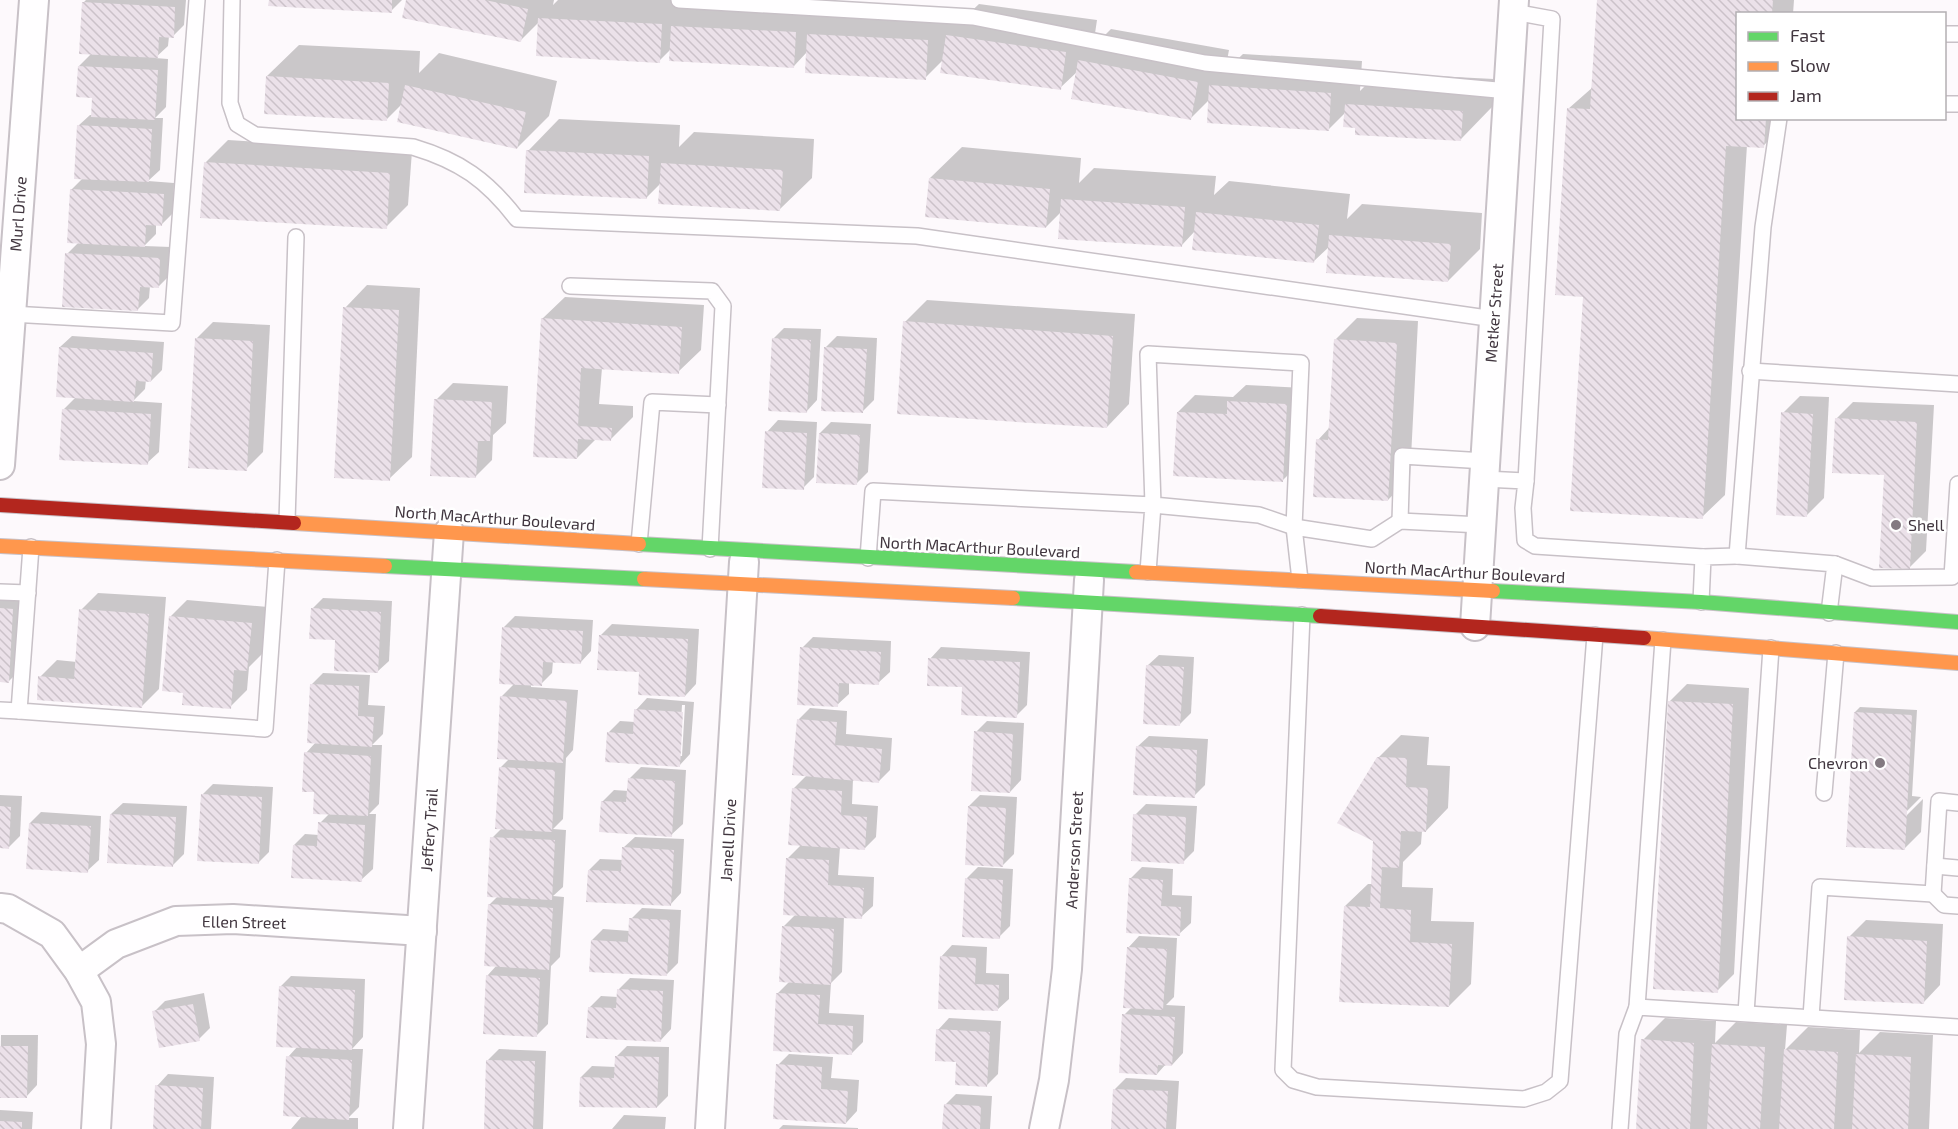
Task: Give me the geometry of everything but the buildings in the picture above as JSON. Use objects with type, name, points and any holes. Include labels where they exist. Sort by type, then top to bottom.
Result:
[{"type":"main road","name":"North MacArthur Boulevard","points":[[0,505],[745,551],[1701,602],[1958,622]]},
{"type":"main road","points":[[0,546],[1087,602],[1538,630],[1595,627],[1663,640],[1958,663]]},
{"type":"main road","points":[[1688,614],[1696,610],[1701,602]]},
{"type":"street","name":"Murl Drive","points":[[0,465],[11,314],[7,279],[34,0]]},
{"type":"street","name":"Metker Street","points":[[1475,626],[1514,6]]},
{"type":"street","name":"Jeffery Trail","points":[[408,1129],[449,532]]},
{"type":"street","name":"Janell Drive","points":[[710,1129],[745,551]]},
{"type":"street","name":"Anderson Street","points":[[1044,1129],[1054,1080],[1067,969],[1089,569]]},
{"type":"street","points":[[0,908],[8,909],[52,934],[80,971],[96,1002],[101,1044],[96,1129]]},
{"type":"street","name":"Ellen Street","points":[[80,971],[116,944],[176,921],[233,919],[422,931]]},
{"type":"lane","points":[[11,314],[172,323],[197,0]]},
{"type":"lane","points":[[232,0],[230,103],[237,124],[255,135],[413,147],[435,154],[476,175],[503,201],[517,219],[917,236],[1494,319]]},
{"type":"lane","points":[[679,0],[973,17],[1205,63],[1508,91]]},
{"type":"lane","points":[[1514,6],[1552,19],[1523,508],[1525,540],[1535,546],[1703,557],[1737,556],[1835,564],[1872,578],[1952,577],[1958,484]]},
{"type":"lane","points":[[1737,556],[1764,216],[1779,120]]},
{"type":"lane","points":[[287,521],[296,237]]},
{"type":"lane","points":[[570,286],[712,291],[723,306],[710,549]]},
{"type":"lane","points":[[1148,572],[1153,505],[1148,354],[1301,363],[1294,527],[1300,580]]},
{"type":"lane","points":[[1750,371],[1958,384]]},
{"type":"lane","points":[[639,544],[652,402],[718,405]]},
{"type":"lane","points":[[1400,521],[1402,456],[1484,470],[1526,481]]},
{"type":"lane","points":[[868,558],[873,491],[1153,505],[1259,515],[1294,527],[1372,539],[1400,521],[1480,525]]},
{"type":"lane","points":[[19,711],[31,547]]},
{"type":"lane","points":[[1701,602],[1703,557]]},
{"type":"lane","points":[[0,710],[265,729],[277,560]]},
{"type":"lane","points":[[1830,613],[1835,564]]},
{"type":"lane","points":[[0,592],[28,593]]},
{"type":"lane","points":[[1302,615],[1284,1070],[1293,1080],[1317,1087],[1524,1099],[1546,1092],[1560,1081],[1595,627]]},
{"type":"lane","points":[[1620,1129],[1627,1034],[1637,1007],[1663,640]]},
{"type":"lane","points":[[1746,1013],[1771,648]]},
{"type":"lane","points":[[1824,793],[1836,653]]},
{"type":"lane","points":[[1933,894],[1939,801],[1958,803]]},
{"type":"lane","points":[[1935,866],[1958,868]]},
{"type":"lane","points":[[1811,1017],[1820,886],[1933,894],[1944,905],[1958,906]]},
{"type":"lane","points":[[1637,1007],[1958,1027]]},
{"type":"traffic: fast","points":[[639,544],[1136,572]]},
{"type":"traffic: fast","points":[[385,566],[644,579]]},
{"type":"traffic: fast","points":[[1493,591],[1701,602],[1958,622]]},
{"type":"traffic: fast","points":[[1013,598],[1320,616]]},
{"type":"traffic: slow","points":[[294,523],[639,544]]},
{"type":"traffic: slow","points":[[0,546],[385,566]]},
{"type":"traffic: slow","points":[[1136,572],[1493,591]]},
{"type":"traffic: slow","points":[[644,579],[1013,598]]},
{"type":"traffic: slow","points":[[1644,638],[1958,663]]},
{"type":"traffic: jam","points":[[0,505],[294,523]]},
{"type":"traffic: jam","points":[[1320,616],[1644,638]]},
{"type":"place","name":"Shell","points":[[1896,525]]},
{"type":"place","name":"Chevron","points":[[1880,763]]}]
